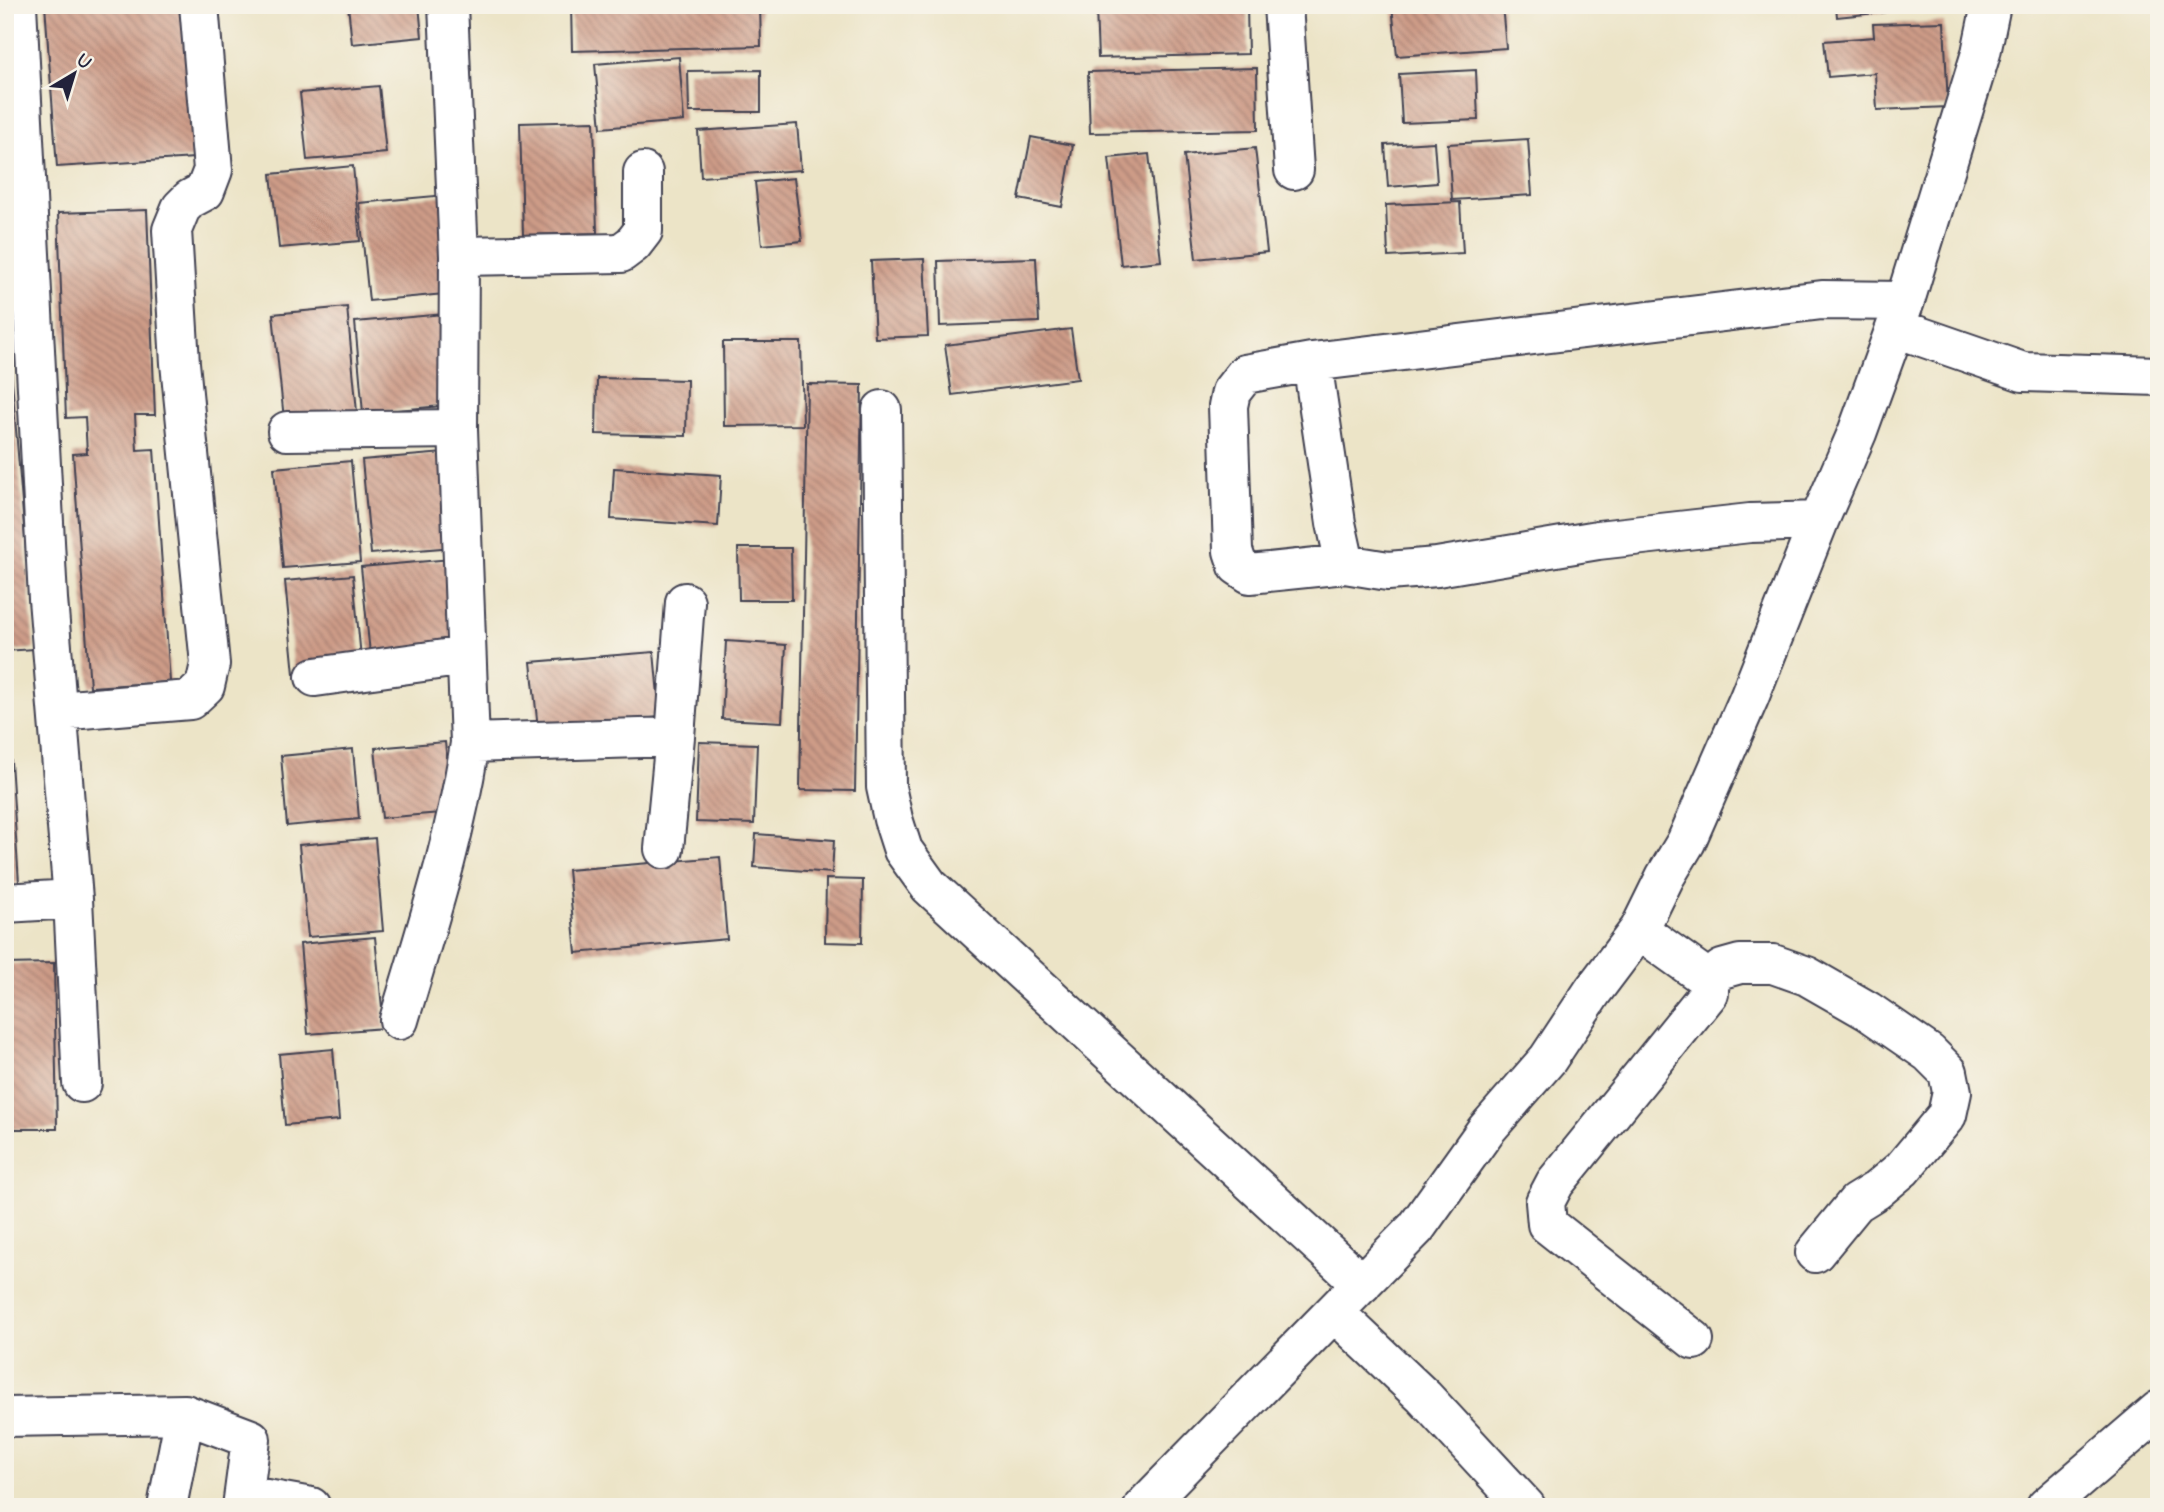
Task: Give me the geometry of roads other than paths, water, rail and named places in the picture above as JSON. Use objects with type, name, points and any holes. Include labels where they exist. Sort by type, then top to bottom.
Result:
[{"type":"street","points":[[17,5],[48,599],[73,899],[82,1083]]},
{"type":"street","points":[[58,711],[190,700],[205,686],[210,664],[180,363],[172,230],[181,208],[190,199],[205,191],[213,170],[199,5]]},
{"type":"street","points":[[399,1020],[446,859],[463,791],[470,743],[458,429],[459,256],[448,5]]},
{"type":"street","points":[[1283,5],[1294,170]]},
{"type":"street","points":[[1143,1507],[1334,1312],[1344,1266],[1416,1228],[1486,1130],[1548,1059],[1592,991],[1639,930],[1686,842],[1749,698],[1807,522],[1857,433],[1894,310],[1981,53],[1991,5]]},
{"type":"street","points":[[459,256],[621,253],[633,244],[643,231],[643,172]]},
{"type":"street","points":[[1807,522],[1750,523],[1598,540],[1437,567],[1388,571],[1345,564],[1250,574],[1238,566],[1233,551],[1228,406],[1231,392],[1245,374],[1312,362],[1822,300],[1894,310],[2023,372],[2159,376]]},
{"type":"street","points":[[1312,362],[1336,523],[1345,564]]},
{"type":"street","points":[[882,410],[886,787],[903,850],[929,886],[1344,1266]]},
{"type":"street","points":[[287,431],[458,429]]},
{"type":"street","points":[[664,849],[685,602]]},
{"type":"street","points":[[315,677],[466,656]]},
{"type":"street","points":[[470,743],[675,737]]},
{"type":"street","points":[[5,903],[73,899]]},
{"type":"street","points":[[1639,930],[1709,980]]},
{"type":"street","points":[[1694,1340],[1547,1224],[1545,1202],[1555,1183],[1703,1002],[1709,993],[1709,980],[1722,969],[1740,964],[1773,964],[1807,976],[1878,1018],[1929,1053],[1948,1072],[1952,1092],[1947,1115],[1902,1169],[1856,1203],[1815,1253]]},
{"type":"street","points":[[1334,1312],[1424,1397],[1526,1507]]},
{"type":"street","points":[[2046,1507],[2159,1410]]},
{"type":"street","points":[[5,1417],[184,1414],[251,1439],[243,1501],[311,1507]]},
{"type":"street","points":[[167,1507],[184,1414]]}]
